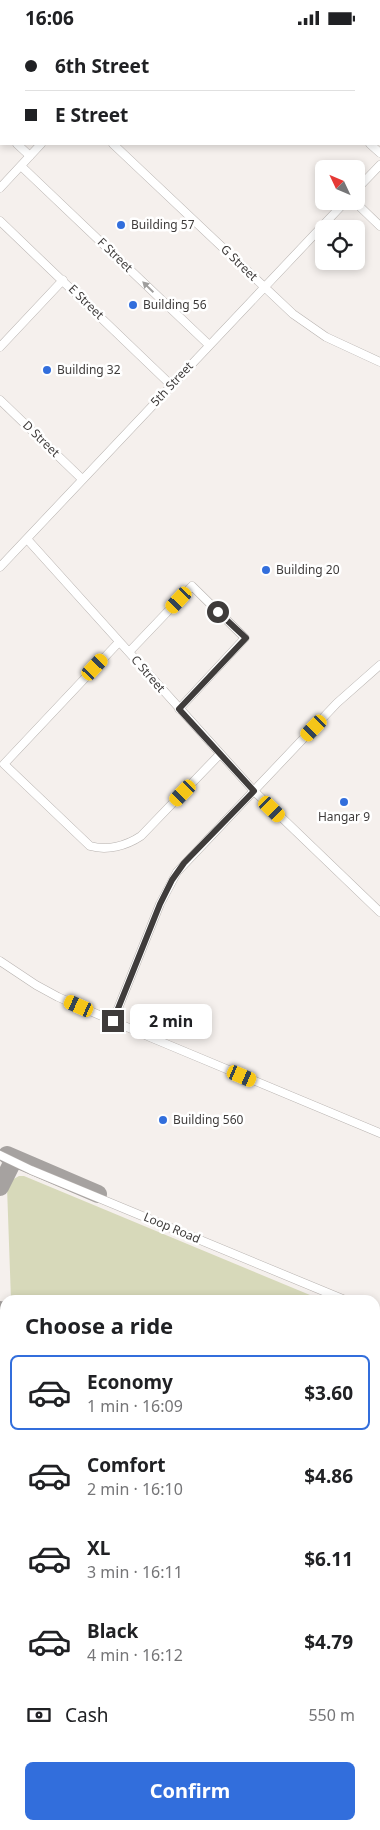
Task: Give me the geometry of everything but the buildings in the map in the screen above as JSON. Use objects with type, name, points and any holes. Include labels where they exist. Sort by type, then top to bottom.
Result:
[{"type":"street","points":[[18,145],[30,156]]},
{"type":"street","points":[[0,188],[41,145]]},
{"type":"street","name":"G Street","points":[[114,145],[293,314],[326,337],[380,361]]},
{"type":"street","name":"F Street","points":[[21,165],[209,345]]},
{"type":"street","points":[[365,181],[380,165]]},
{"type":"street","name":"5th Street","points":[[0,567],[337,210]]},
{"type":"street","points":[[363,210],[380,226]]},
{"type":"street","name":"E Street","points":[[0,221],[171,385]]},
{"type":"street","points":[[0,347],[63,280]]},
{"type":"street","name":"D Street","points":[[0,400],[82,479]]},
{"type":"street","name":"C Street","points":[[27,539],[254,791],[380,911]]},
{"type":"street","points":[[129,652],[192,587],[246,638],[179,709]]},
{"type":"street","points":[[119,642],[4,764],[90,846],[107,848],[128,843],[141,836],[220,754]]},
{"type":"street","points":[[113,1021],[160,904],[172,880],[184,863],[337,703],[380,665]]},
{"type":"street","points":[[0,961],[45,990],[113,1021],[380,1133]]},
{"type":"street","name":"Loop Road","points":[[0,1155],[333,1295]]},
{"type":"green space","points":[[19,1176],[24,1176],[310,1295],[11,1295],[7,1187],[10,1181]]},
{"type":"taxiway","points":[[7,1155],[98,1194]]},
{"type":"taxiway","points":[[0,1187],[14,1159]]},
{"type":"place","name":"Building 57","points":[[121,225]]},
{"type":"place","name":"Building 56","points":[[133,305]]},
{"type":"place","name":"Building 32","points":[[47,370]]},
{"type":"place","name":"Building 20","points":[[266,570]]},
{"type":"place","name":"Hangar 9","points":[[344,802]]},
{"type":"place","name":"Building 560","points":[[163,1120]]},
{"type":"route","points":[[113,1021],[167,887],[184,863],[254,791],[179,709],[246,638],[218,612]]}]
